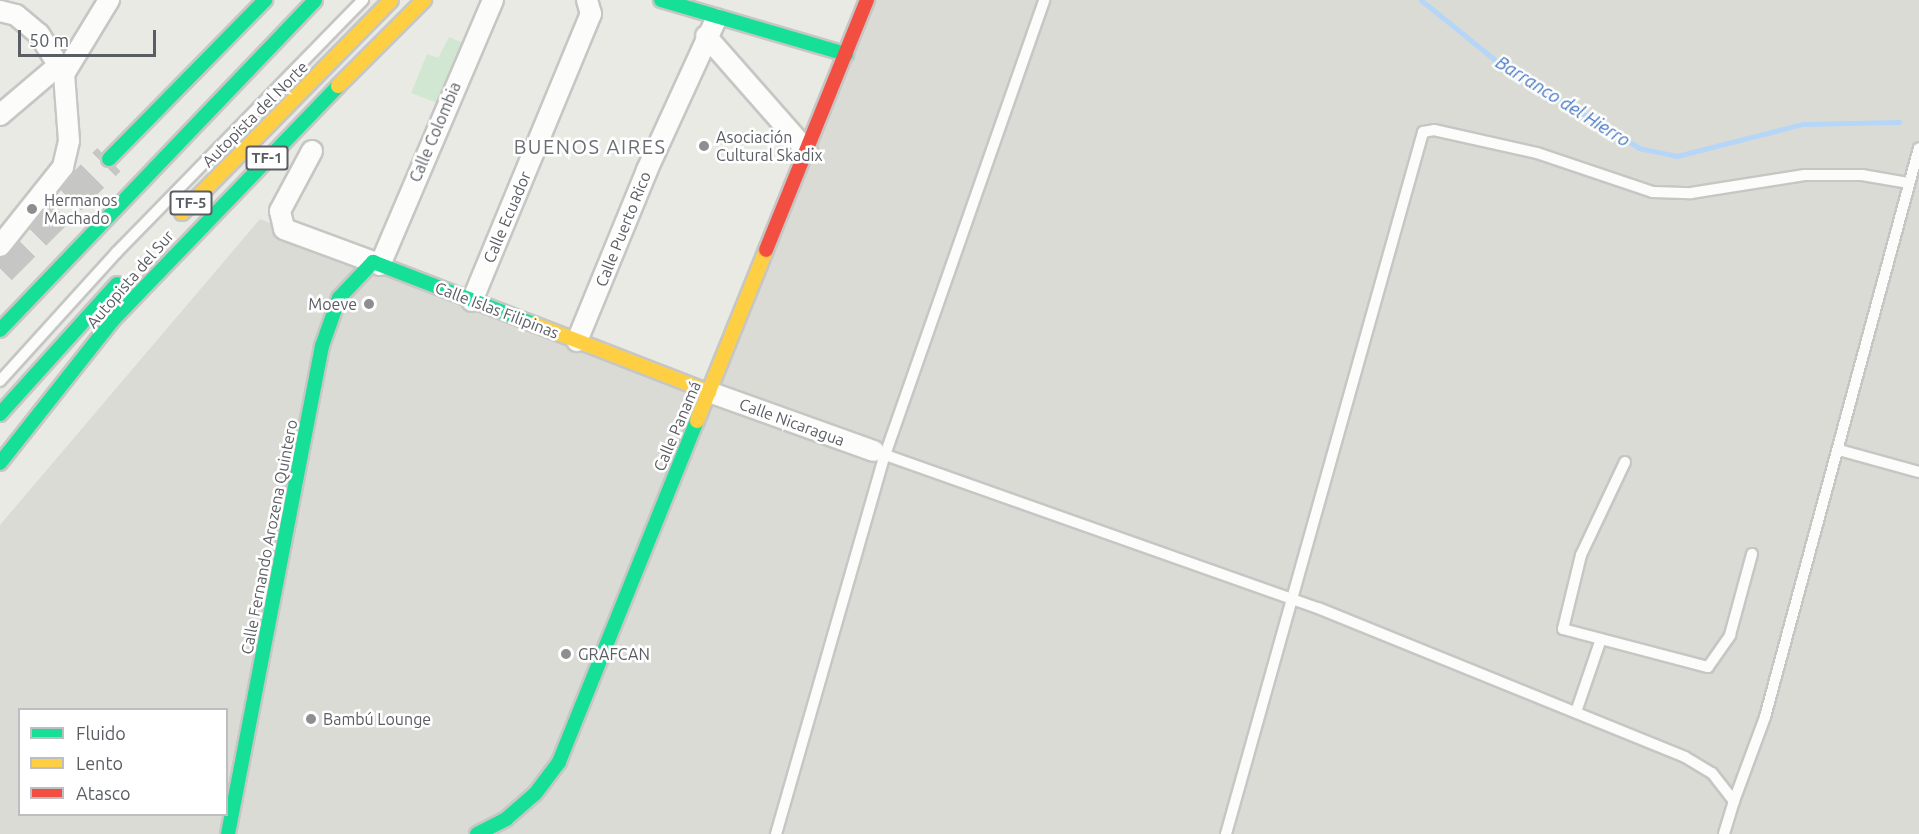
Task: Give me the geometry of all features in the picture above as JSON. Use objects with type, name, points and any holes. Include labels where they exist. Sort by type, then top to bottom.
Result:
[{"type":"main road","points":[[109,159],[265,0]]},
{"type":"main road","name":"Autopista del Norte","points":[[0,330],[315,0]]},
{"type":"main road","name":"Autopista del Norte","points":[[174,221],[391,0]]},
{"type":"main road","name":"Autopista del Sur","points":[[0,463],[113,320],[208,218],[424,0]]},
{"type":"main road","points":[[661,0],[711,27],[796,41],[846,54]]},
{"type":"main road","points":[[849,0],[865,6]]},
{"type":"main road","name":"Calle Panamá","points":[[477,834],[506,819],[535,794],[559,762],[865,6]]},
{"type":"main road","points":[[796,41],[819,66],[827,102]]},
{"type":"main road","points":[[0,309],[65,263]]},
{"type":"main road","name":"Calle Islas Filipinas","points":[[376,263],[709,392]]},
{"type":"main road","name":"Calle Fernando Arozena Quintero","points":[[228,834],[322,346],[339,298],[376,263]]},
{"type":"main road","points":[[0,414],[128,272]]},
{"type":"main road","points":[[7,430],[64,363],[113,320]]},
{"type":"street","points":[[0,115],[61,70],[110,0]]},
{"type":"street","name":"Calle Colombia","points":[[376,263],[481,21],[493,0]]},
{"type":"street","name":"Calle Ecuador","points":[[472,301],[591,14],[587,0]]},
{"type":"street","points":[[0,11],[16,15],[39,34],[61,70],[69,141],[63,167],[0,246]]},
{"type":"street","points":[[711,27],[807,151]]},
{"type":"street","name":"Calle Puerto Rico","points":[[577,341],[711,27]]},
{"type":"street","name":"Calle Islas Filipinas","points":[[312,151],[280,212],[284,229],[376,263]]},
{"type":"street","name":"Calle Nicaragua","points":[[709,392],[880,453]]},
{"type":"lane","points":[[0,381],[116,253],[363,0]]},
{"type":"lane","points":[[776,834],[880,453],[1044,0]]},
{"type":"lane","points":[[1226,834],[1290,598],[1302,568],[1423,132],[1434,130],[1537,153],[1653,192],[1691,192],[1805,175],[1862,175],[1909,183]]},
{"type":"lane","points":[[1724,834],[1765,717],[1919,148]]},
{"type":"lane","points":[[1839,450],[1919,472]]},
{"type":"lane","points":[[880,453],[1290,598],[1576,712],[1685,757],[1712,773],[1734,801]]},
{"type":"lane","points":[[1625,462],[1581,555],[1563,629],[1708,667],[1730,635],[1752,554]]},
{"type":"lane","points":[[1576,712],[1601,639]]},
{"type":"shaded area","points":[[867,0],[1919,0],[1919,834],[0,834],[0,525],[260,219],[709,392]]},
{"type":"green space","points":[[449,37],[463,43],[437,103],[411,93],[427,54],[438,58]]},
{"type":"waterway","name":"Barranco del Hierro","points":[[1421,0],[1500,64],[1639,148],[1677,156],[1803,124],[1899,122]]},
{"type":"tunnel","points":[[0,268],[109,159]]},
{"type":"traffic: fast","points":[[109,159],[265,0]]},
{"type":"traffic: fast","points":[[0,330],[315,0]]},
{"type":"traffic: fast","points":[[661,0],[846,54]]},
{"type":"traffic: fast","points":[[0,463],[113,320],[338,86]]},
{"type":"traffic: fast","points":[[228,834],[322,346],[339,298],[373,262],[534,324]]},
{"type":"traffic: fast","points":[[0,414],[117,284]]},
{"type":"traffic: fast","points":[[477,834],[506,819],[535,794],[559,762],[697,421]]},
{"type":"traffic: slow","points":[[182,213],[391,0]]},
{"type":"traffic: slow","points":[[338,86],[424,0]]},
{"type":"traffic: slow","points":[[697,421],[766,250]]},
{"type":"traffic: slow","points":[[534,324],[709,392]]},
{"type":"traffic: jam","points":[[766,250],[867,0]]},
{"type":"place","name":"Asociación Cultural Skadix","points":[[704,146]]},
{"type":"place","name":"Hermanos Machado","points":[[32,209]]},
{"type":"place","name":"Moeve","points":[[369,304]]},
{"type":"place","name":"GRAFCAN","points":[[566,654]]},
{"type":"place","name":"Bambú Lounge","points":[[311,719]]},
{"type":"district","name":"BUENOS AIRES","points":[[590,146]]}]
